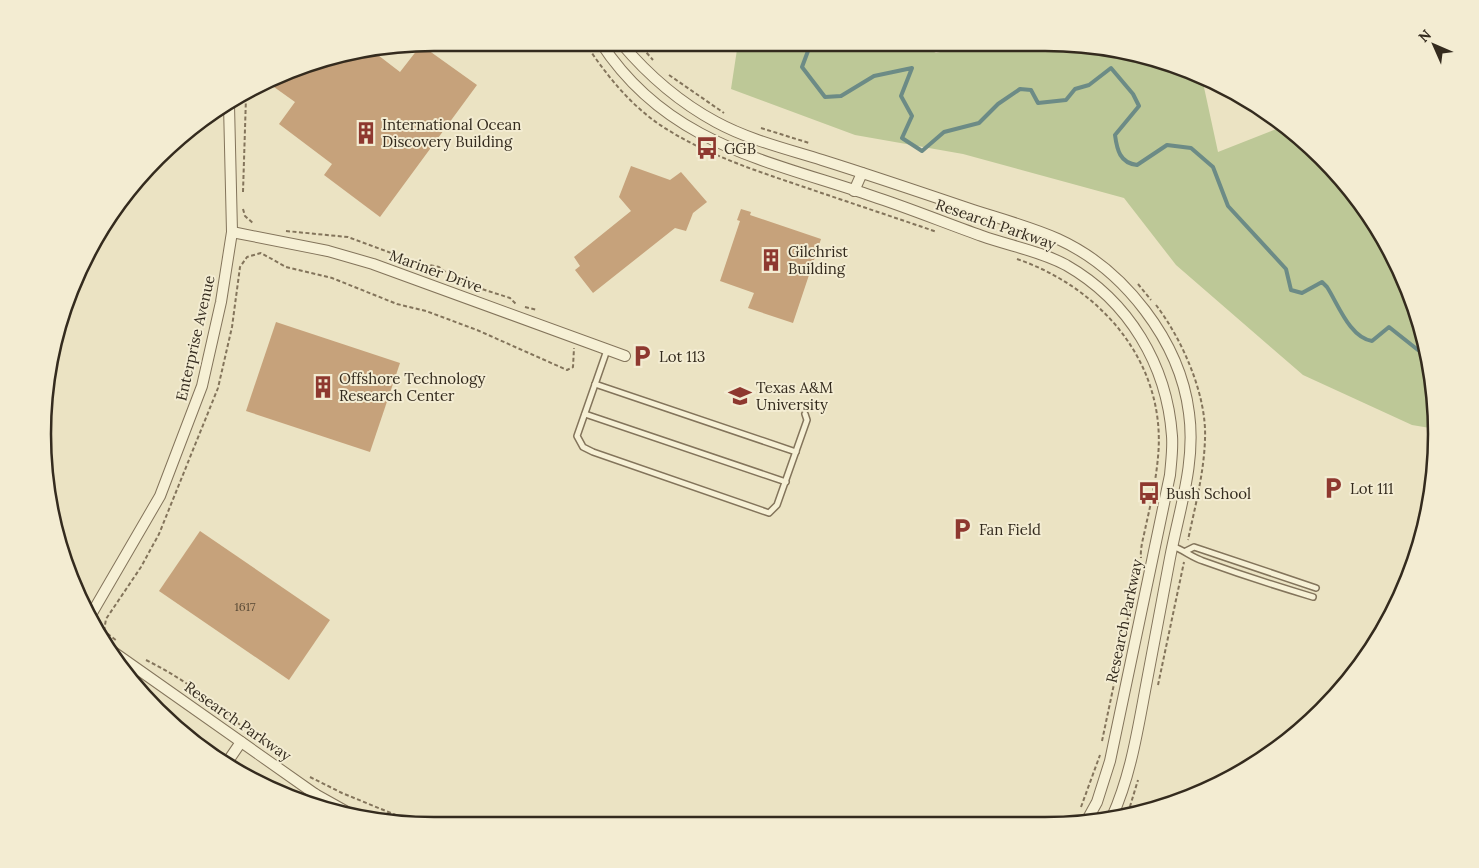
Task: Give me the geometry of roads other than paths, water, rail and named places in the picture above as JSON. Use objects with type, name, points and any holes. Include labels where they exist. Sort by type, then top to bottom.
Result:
[{"type":"street","name":"Research Parkway","points":[[607,51],[623,74],[654,103],[674,118],[712,141],[746,156],[854,191],[984,237],[1035,252],[1058,262],[1096,286],[1122,309],[1140,334],[1156,368],[1167,400],[1172,438],[1170,475],[1110,761],[1097,802],[1091,814]]},
{"type":"street","name":"Research Parkway","points":[[629,51],[653,77],[684,104],[718,123],[756,140],[862,173],[1060,240],[1110,273],[1139,301],[1160,333],[1182,378],[1190,413],[1191,450],[1186,486],[1172,546],[1133,754],[1114,810]]},
{"type":"street","points":[[674,118],[684,104]]},
{"type":"street","name":"Enterprise Avenue","points":[[94,609],[160,496],[179,451],[202,386],[221,302],[232,232],[229,111]]},
{"type":"street","points":[[854,191],[862,173]]},
{"type":"street","name":"Mariner Drive","points":[[232,232],[328,251],[373,264],[625,356]]},
{"type":"street","points":[[1156,541],[1172,546]]},
{"type":"street","name":"Research Parkway","points":[[124,659],[315,794],[330,802]]},
{"type":"street","points":[[230,758],[241,742]]},
{"type":"lane","points":[[607,350],[577,436],[583,447],[769,513],[777,505],[786,482],[808,420],[805,414]]},
{"type":"lane","points":[[595,384],[796,452]]},
{"type":"lane","points":[[585,414],[786,482]]},
{"type":"lane","points":[[1172,546],[1186,551],[1191,557],[1313,597]]},
{"type":"lane","points":[[1186,551],[1194,547],[1316,588]]},
{"type":"waterway","points":[[808,51],[802,67],[825,97],[841,96],[874,76],[912,68],[901,96],[912,116],[902,138],[922,151],[944,132],[979,123],[998,104],[1020,89],[1031,90],[1038,103],[1066,100],[1075,89],[1089,85],[1111,68],[1133,94],[1139,106],[1115,135],[1118,151],[1123,159],[1137,165],[1167,145],[1191,148],[1213,167],[1228,206],[1286,269],[1291,290],[1302,293],[1322,282],[1327,287],[1345,319],[1357,334],[1364,339],[1372,341],[1389,327],[1418,350]]},
{"type":"place","name":"International Ocean Discovery Building","points":[[366,133]]},
{"type":"place","name":"GGB","points":[[707,148]]},
{"type":"place","name":"Gilchrist Building","points":[[771,260]]},
{"type":"place","name":"Lot 113","points":[[642,356]]},
{"type":"place","name":"Offshore Technology Research Center","points":[[323,387]]},
{"type":"place","name":"Texas A&M University","points":[[740,396]]},
{"type":"place","name":"Lot 111","points":[[1333,488]]},
{"type":"place","name":"Bush School","points":[[1149,493]]},
{"type":"place","name":"Fan Field","points":[[962,529]]}]
